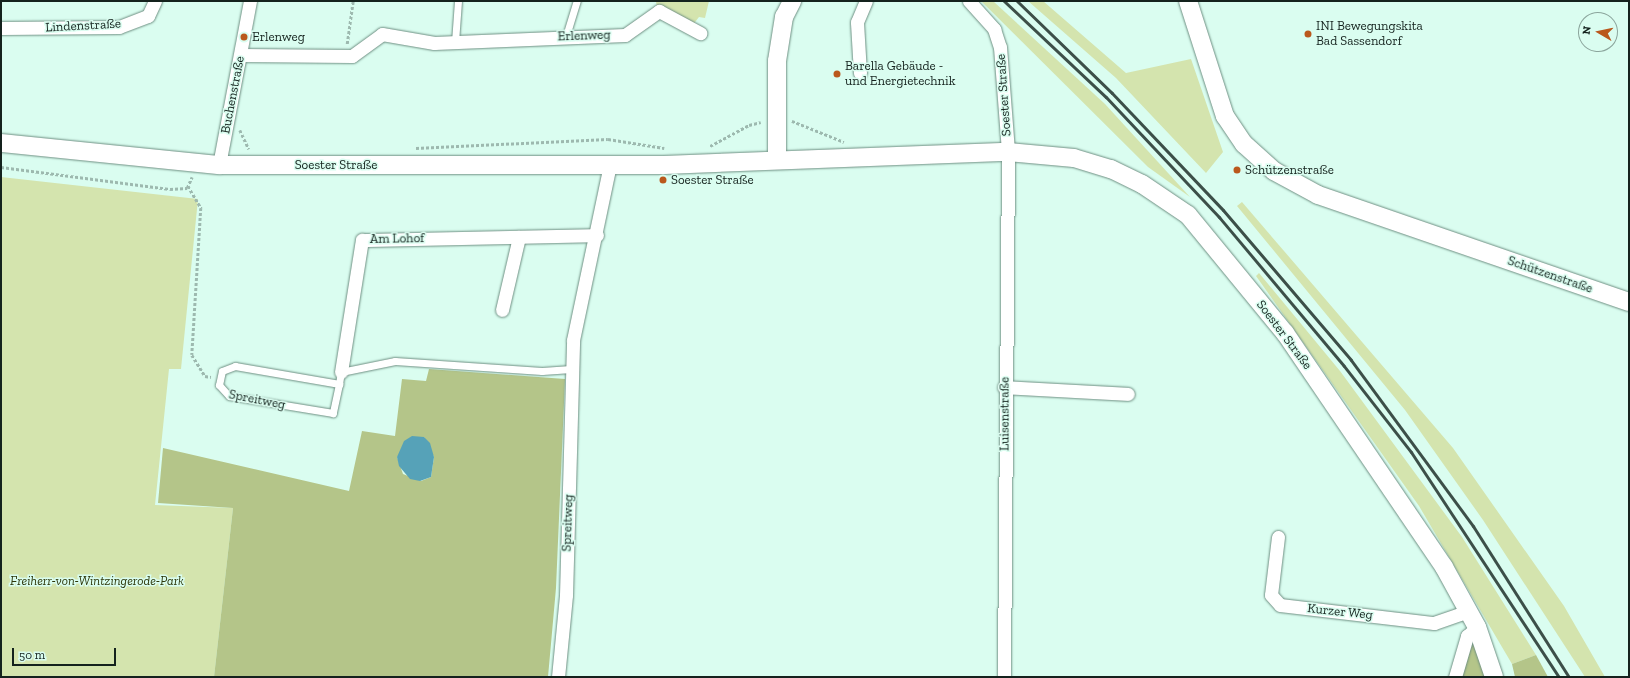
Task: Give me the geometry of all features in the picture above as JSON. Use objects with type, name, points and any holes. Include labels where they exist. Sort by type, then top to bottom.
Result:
[{"type":"street","name":"Lindenstraße","points":[[1,28],[119,27],[148,16],[155,1]]},
{"type":"street","name":"Buchenstraße","points":[[221,158],[250,1]]},
{"type":"street","points":[[777,160],[777,62],[784,17],[792,1]]},
{"type":"street","points":[[860,74],[857,22],[866,1]]},
{"type":"street","name":"Soester Straße","points":[[969,1],[994,29],[1000,47],[1008,152]]},
{"type":"street","name":"Schützenstraße","points":[[1188,1],[1225,116],[1251,152],[1283,177],[1318,195],[1629,302]]},
{"type":"street","name":"Erlenweg","points":[[241,55],[354,56],[382,34],[424,42],[625,35],[659,12],[700,34]]},
{"type":"street","name":"Soester Straße","points":[[1,143],[193,163],[221,158],[610,165],[1008,152],[1074,158],[1111,169],[1142,184],[1188,215],[1289,339],[1444,567],[1473,619],[1494,677]]},
{"type":"street","name":"Luisenstraße","points":[[1004,677],[1004,388],[1008,152]]},
{"type":"street","name":"Spreitweg","points":[[558,677],[566,595],[571,369],[573,340],[597,235],[610,165]]},
{"type":"street","name":"Am Lohof","points":[[340,378],[362,240],[597,235]]},
{"type":"street","points":[[502,310],[518,237]]},
{"type":"street","points":[[1004,388],[1128,394]]},
{"type":"street","name":"Kurzer Weg","points":[[1278,537],[1271,595],[1280,605],[1434,623],[1473,619]]},
{"type":"street","points":[[1455,677],[1473,619]]},
{"type":"lane","points":[[455,42],[458,1]]},
{"type":"lane","points":[[566,36],[577,1]]},
{"type":"lane","name":"Spreitweg","points":[[340,378],[333,413],[229,396],[221,391],[219,379],[227,366],[340,378],[395,361],[542,371],[571,369]]},
{"type":"path","points":[[345,57],[353,1]]},
{"type":"path","points":[[704,148],[748,125],[796,120],[852,144]]},
{"type":"path","points":[[411,148],[608,139],[672,149]]},
{"type":"path","points":[[221,158],[256,149]]},
{"type":"path","points":[[193,163],[188,186],[201,208],[192,356],[205,376],[219,379]]},
{"type":"path","points":[[1,167],[170,189],[188,186]]},
{"type":"green space","points":[[709,1],[705,18],[699,17],[692,26],[657,7],[656,2]]},
{"type":"green space","points":[[981,1],[993,1],[1105,104],[1190,197],[1148,167]]},
{"type":"green space","points":[[1028,1],[1043,1],[1126,73],[1191,59],[1223,152],[1206,173],[1116,78]]},
{"type":"green space","name":"Freiherr-von-Wintzingerode-Park","points":[[1,177],[198,199],[181,369],[169,369],[155,505],[233,508],[214,677],[1,677]]},
{"type":"green space","points":[[1242,202],[1453,448],[1564,606],[1605,677],[1585,677],[1483,520],[1405,410],[1237,206]]},
{"type":"green space","points":[[1259,273],[1340,371],[1462,537],[1536,655],[1512,664],[1419,506],[1256,276]]},
{"type":"green space","points":[[429,369],[565,379],[556,588],[548,677],[214,677],[233,508],[158,503],[163,448],[349,491],[362,431],[395,436],[402,379],[426,381]],"holes":[[[424,437],[434,457],[431,477],[421,481],[403,474],[397,457]]]},
{"type":"green space","points":[[1474,638],[1488,677],[1462,677]]},
{"type":"green space","points":[[1536,655],[1548,677],[1515,677],[1512,664]]},
{"type":"water","points":[[412,436],[424,437],[430,443],[434,457],[431,477],[420,481],[410,479],[399,466],[397,457],[404,441]]},
{"type":"railway","points":[[1004,1],[1106,97],[1219,217],[1344,366],[1411,452],[1559,677]]},
{"type":"railway","points":[[1017,1],[1112,93],[1223,210],[1351,360],[1473,526],[1569,677]]},
{"type":"place","name":"INI Bewegungskita Bad Sassendorf","points":[[1308,34]]},
{"type":"place","name":"Erlenweg","points":[[244,37]]},
{"type":"place","name":"Barella Gebäude - und Energietechnik","points":[[837,74]]},
{"type":"place","name":"Schützenstraße","points":[[1237,170]]},
{"type":"place","name":"Soester Straße","points":[[663,180]]}]
